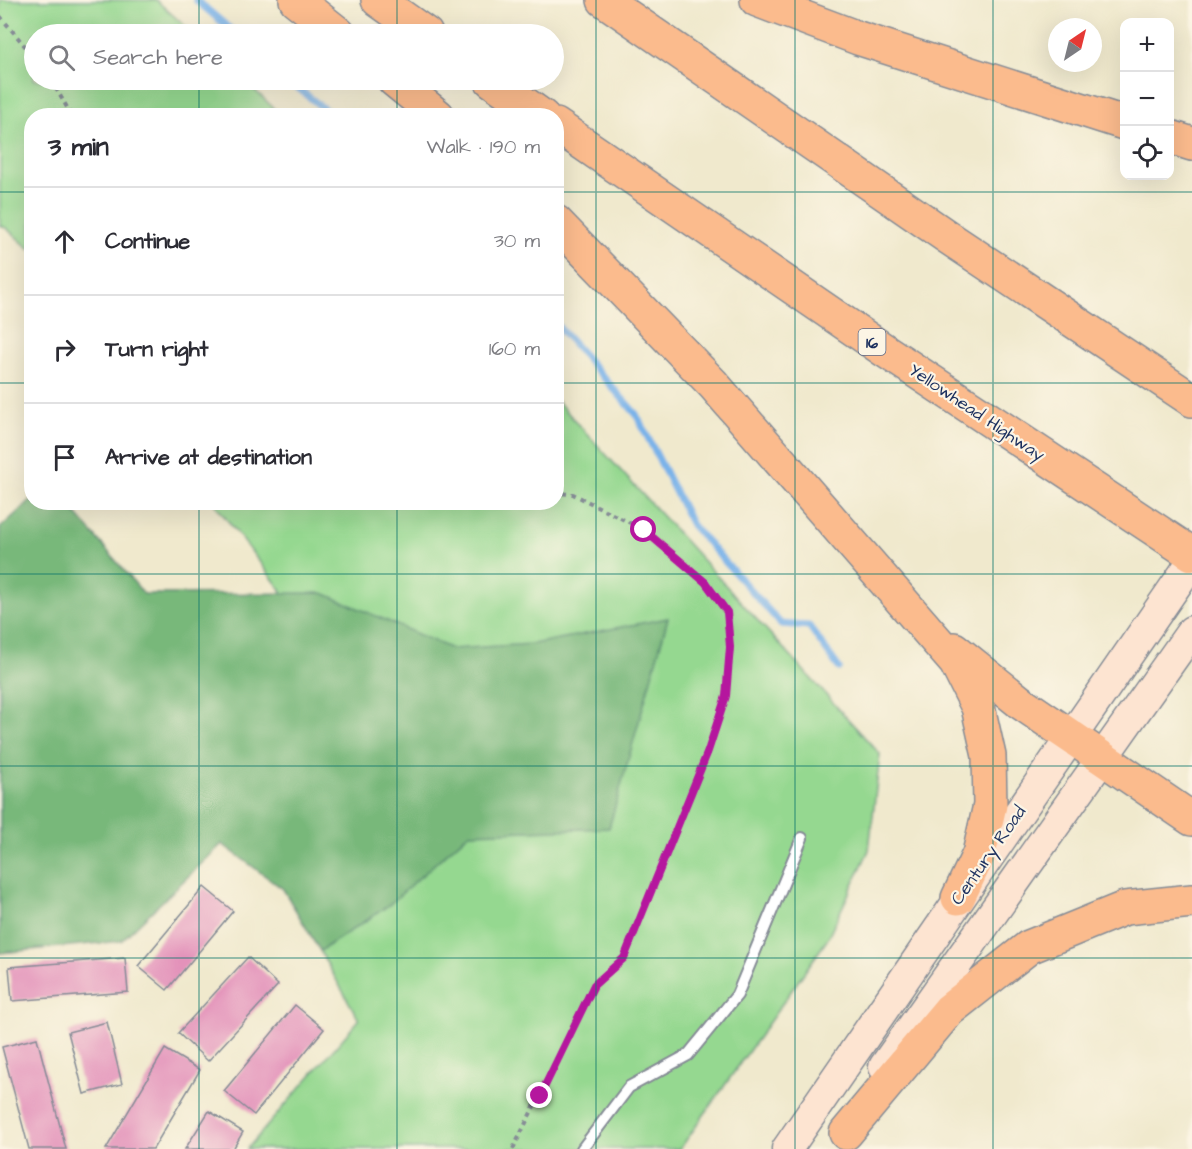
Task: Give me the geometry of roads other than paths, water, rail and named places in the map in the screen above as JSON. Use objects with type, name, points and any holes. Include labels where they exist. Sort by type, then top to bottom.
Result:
[{"type":"highway","points":[[296,0],[326,24]]},
{"type":"highway","points":[[378,0],[412,24]]},
{"type":"highway","points":[[604,0],[949,238],[1192,400]]},
{"type":"highway","points":[[757,0],[858,38],[1120,121]]},
{"type":"highway","points":[[956,69],[1120,108]]},
{"type":"highway","points":[[406,90],[428,108]]},
{"type":"highway","points":[[504,90],[530,108]]},
{"type":"highway","points":[[1174,121],[1192,125]]},
{"type":"highway","name":"Yellowhead Highway","points":[[564,130],[884,350],[1192,554]]},
{"type":"highway","points":[[1174,138],[1192,144]]},
{"type":"highway","points":[[564,230],[713,384],[925,624],[956,663],[978,708],[989,756],[990,805],[979,854],[958,898]]},
{"type":"highway","points":[[925,624],[1012,696],[1192,819]]},
{"type":"highway","points":[[840,1141],[949,1010],[1029,947],[1125,908],[1192,900]]},
{"type":"main road","name":"Century Road","points":[[788,1149],[958,898],[1192,562]]},
{"type":"main road","name":"Century Road","points":[[840,1141],[863,1097],[1192,631]]},
{"type":"lane","points":[[582,1149],[629,1087],[688,1055],[737,995],[802,838]]},
{"type":"waterway","points":[[196,0],[224,24]]},
{"type":"waterway","points":[[300,90],[323,108]]},
{"type":"waterway","points":[[564,333],[636,414],[692,525],[781,624],[809,626],[839,668]]}]
